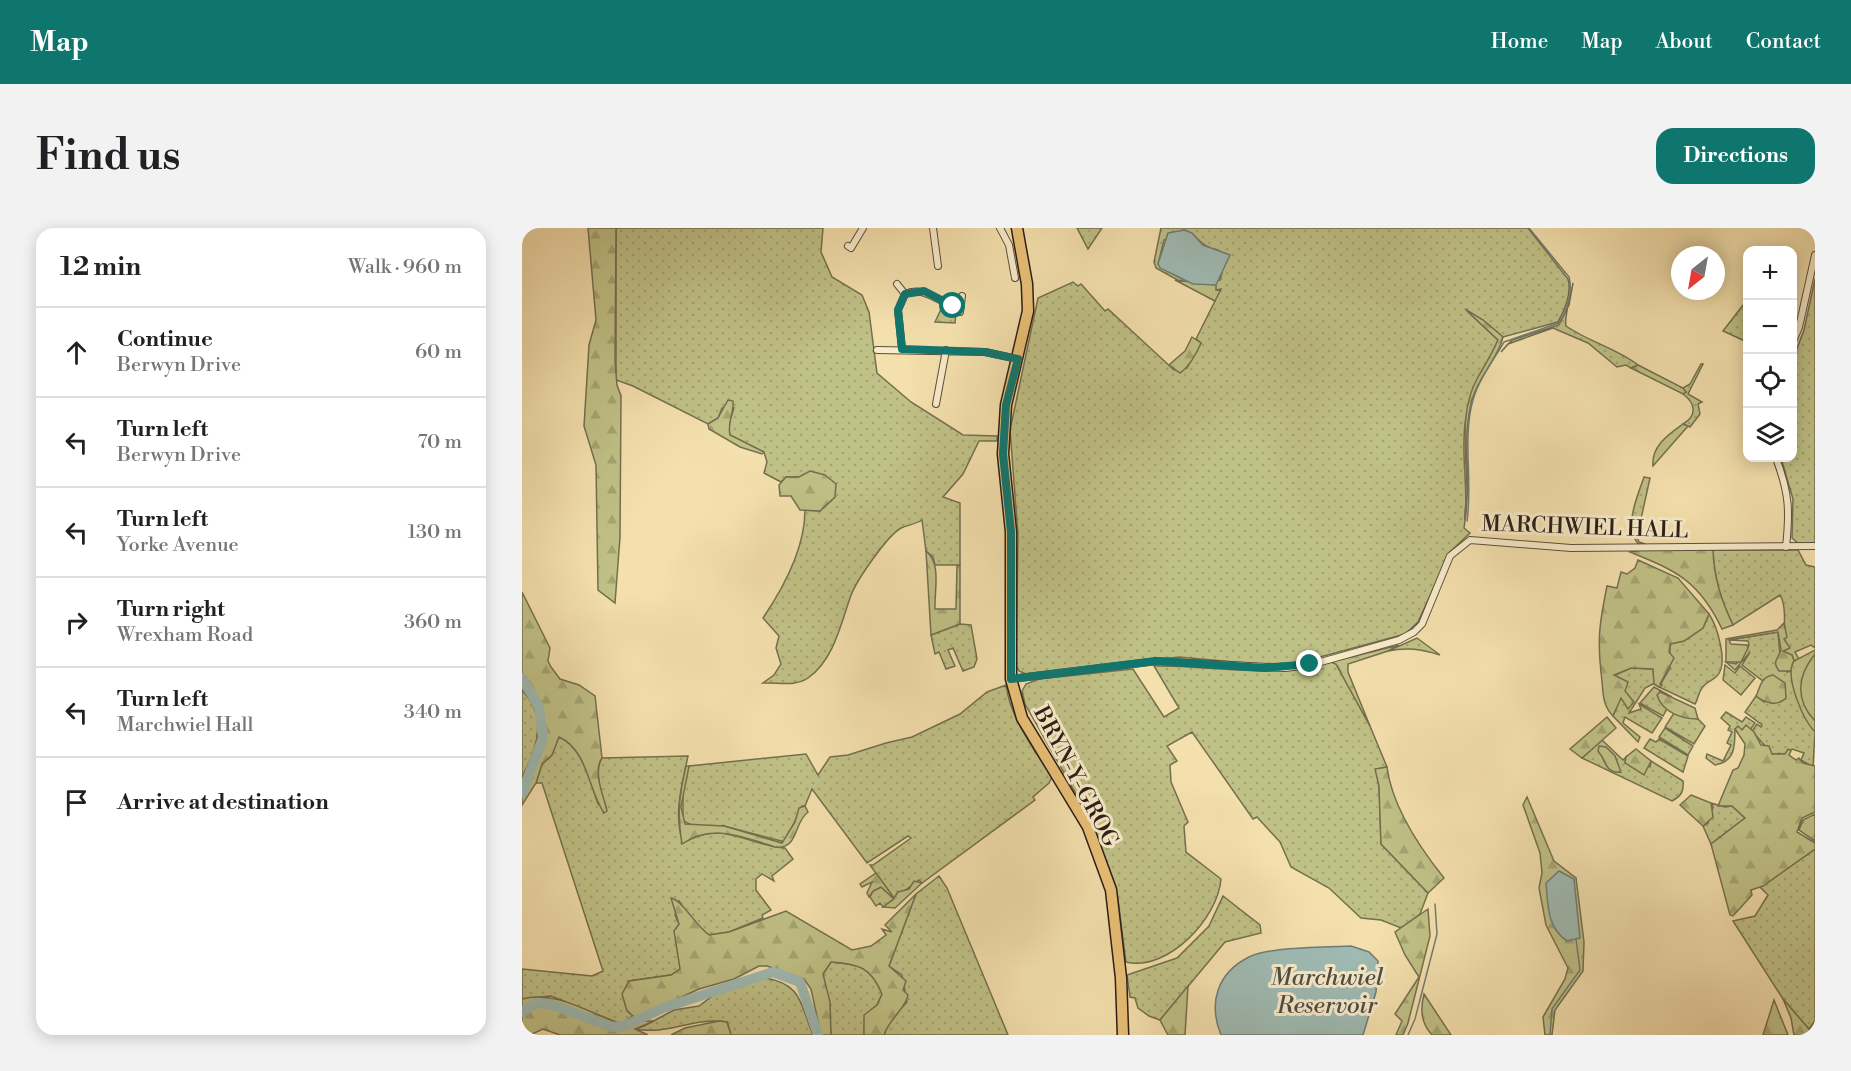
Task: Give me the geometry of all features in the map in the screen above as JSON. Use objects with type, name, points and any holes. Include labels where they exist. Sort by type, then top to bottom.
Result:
[{"type":"main road","name":"BRYN-Y-GROG","points":[[1017,228],[1027,284],[1028,311],[1006,405],[1003,454],[1011,532],[1011,679],[1022,718],[1088,827],[1111,890],[1121,978],[1123,1035]]},
{"type":"street","points":[[851,248],[863,228]]},
{"type":"street","points":[[933,228],[935,262]]},
{"type":"street","points":[[1000,228],[1009,245],[1016,278]]},
{"type":"street","points":[[1797,332],[1815,255]]},
{"type":"street","points":[[1006,267],[1014,266]]},
{"type":"street","points":[[897,284],[905,294]]},
{"type":"street","points":[[905,294],[924,291],[960,309],[962,296]]},
{"type":"street","points":[[902,349],[898,310],[905,294]]},
{"type":"street","points":[[877,350],[985,352],[1018,359]]},
{"type":"street","points":[[936,404],[936,386],[946,350]]},
{"type":"street","points":[[1778,462],[1788,490],[1789,518],[1786,547]]},
{"type":"street","name":"MARCHWIEL HALL","points":[[1011,679],[1157,661],[1285,668],[1310,664],[1399,640],[1414,632],[1422,624],[1450,556],[1470,540],[1571,548],[1815,546]]},
{"type":"green space","points":[[588,228],[616,228],[615,362],[617,385],[621,396],[620,537],[615,603],[598,590],[596,465],[584,426],[589,345],[596,320]]},
{"type":"green space","points":[[616,228],[823,228],[821,252],[832,277],[862,295],[869,312],[877,373],[911,402],[963,435],[997,436],[997,441],[979,441],[963,474],[943,497],[960,503],[960,565],[935,565],[933,557],[926,551],[922,520],[901,528],[880,549],[858,581],[830,652],[817,671],[803,681],[763,683],[774,675],[781,664],[776,648],[779,636],[763,618],[792,567],[801,539],[805,510],[820,511],[835,497],[798,477],[786,477],[781,482],[764,473],[767,462],[764,452],[730,435],[728,427],[734,408],[722,408],[718,418],[708,424],[633,386],[616,380]]},
{"type":"green space","points":[[1077,228],[1102,228],[1088,249]]},
{"type":"green space","points":[[1161,228],[1528,228],[1568,279],[1567,301],[1558,322],[1503,337],[1483,320],[1468,312],[1498,340],[1475,388],[1465,425],[1464,528],[1470,533],[1450,552],[1418,622],[1405,634],[1298,663],[1257,664],[1179,657],[1026,674],[1019,671],[1016,665],[1018,535],[1010,430],[1038,298],[1073,282],[1078,286],[1081,284],[1105,311],[1108,309],[1174,370],[1187,368],[1201,343],[1196,339],[1215,301],[1156,268],[1154,262]],"holes":[[[1184,230],[1207,246],[1218,250],[1222,273],[1220,280],[1201,283],[1187,281],[1158,264],[1164,240]]]},
{"type":"green space","points":[[1815,279],[1815,544],[1799,544],[1792,538],[1793,499],[1782,462],[1797,462],[1797,348],[1804,330]]},
{"type":"green space","points":[[1175,280],[1216,285],[1216,290],[1221,289],[1215,301]]},
{"type":"green space","points":[[943,305],[956,311],[955,323],[935,322]]},
{"type":"green space","points":[[1743,305],[1743,340],[1723,331]]},
{"type":"green space","points":[[1567,308],[1566,326],[1638,365],[1631,368],[1626,365],[1617,367],[1588,343],[1553,328],[1508,344],[1512,340],[1559,325]]},
{"type":"green space","points":[[1465,309],[1483,320],[1503,337],[1472,400],[1467,430],[1467,492],[1465,433],[1468,404],[1478,377],[1498,340]]},
{"type":"green space","points":[[1192,337],[1201,343],[1192,360],[1180,373],[1169,365],[1185,351]]},
{"type":"green space","points":[[1703,364],[1688,394],[1702,402],[1698,404],[1700,414],[1690,427],[1683,424],[1691,417],[1693,409],[1690,401],[1683,394],[1686,392],[1683,388],[1690,384]]},
{"type":"green space","points":[[1638,365],[1683,388],[1686,392],[1683,394],[1631,368]]},
{"type":"green space","points":[[728,400],[733,401],[730,435],[764,452],[762,454],[740,447],[709,429],[708,424],[718,418]]},
{"type":"green space","points":[[1683,424],[1688,426],[1653,466],[1658,447],[1667,436]]},
{"type":"green space","points":[[810,471],[825,475],[836,484],[835,497],[820,511],[800,510],[791,496],[780,496],[779,485],[786,477],[799,477]]},
{"type":"green space","points":[[1644,477],[1650,478],[1637,537],[1639,542],[1645,544],[1638,544],[1632,528],[1632,520],[1635,502]]},
{"type":"green space","points":[[1713,550],[1798,550],[1806,565],[1815,567],[1815,648],[1811,645],[1795,652],[1799,659],[1794,661],[1792,655],[1783,652],[1784,607],[1780,595],[1733,625],[1719,589]]},
{"type":"green space","points":[[1713,550],[1719,589],[1733,625],[1722,629],[1705,599],[1685,580],[1661,565],[1630,552]]},
{"type":"green space","points":[[926,551],[931,556],[936,570],[935,609],[956,609],[957,566],[960,565],[960,624],[931,635]]},
{"type":"green space","points":[[1638,560],[1678,578],[1709,614],[1703,628],[1684,641],[1670,644],[1669,652],[1674,658],[1659,687],[1654,684],[1653,669],[1631,668],[1614,675],[1628,682],[1625,691],[1634,702],[1628,709],[1621,698],[1613,716],[1605,704],[1600,667],[1599,644],[1602,612],[1607,586],[1617,588],[1621,572],[1627,574],[1635,568]]},
{"type":"green space","points":[[522,592],[550,648],[548,661],[551,667],[560,679],[579,685],[595,696],[602,758],[598,777],[607,811],[604,813],[582,761],[569,743],[559,737],[552,755],[542,764],[536,783],[522,805],[522,778],[536,747],[539,721],[536,707],[522,690]]},
{"type":"green space","points":[[1709,614],[1721,645],[1722,663],[1717,676],[1704,686],[1695,704],[1659,687],[1670,668],[1670,644],[1684,641],[1703,628]]},
{"type":"green space","points":[[1784,623],[1787,637],[1784,639],[1790,648],[1783,651],[1792,655],[1794,661],[1791,671],[1779,671],[1776,664],[1781,649],[1778,632],[1729,640],[1731,644],[1747,645],[1748,648],[1741,662],[1726,662],[1726,639],[1777,630]]},
{"type":"green space","points":[[960,624],[971,625],[977,659],[974,667],[963,671],[953,648],[948,650],[955,666],[946,669],[939,652],[935,654],[931,635]]},
{"type":"green space","points":[[1778,632],[1780,654],[1787,672],[1791,671],[1796,696],[1815,732],[1813,767],[1801,760],[1804,753],[1792,749],[1785,754],[1772,754],[1752,731],[1757,724],[1761,727],[1762,725],[1745,712],[1756,696],[1764,702],[1764,679],[1763,681],[1742,665],[1750,652],[1735,670],[1726,662],[1736,664],[1749,645],[1748,641],[1729,640]]},
{"type":"green space","points":[[1417,638],[1440,655],[1414,649],[1388,651]]},
{"type":"green space","points":[[1399,645],[1348,664],[1348,672],[1370,726],[1336,664],[1331,662]]},
{"type":"green space","points":[[1815,650],[1815,732],[1800,708],[1791,677],[1794,661]]},
{"type":"green space","points":[[1815,654],[1815,721],[1804,705],[1801,688],[1805,671]]},
{"type":"green space","points":[[1331,662],[1336,664],[1370,726],[1387,767],[1376,769],[1379,786],[1381,844],[1428,893],[1420,914],[1401,928],[1381,920],[1361,918],[1329,888],[1291,867],[1280,842],[1257,817],[1253,819],[1192,732],[1167,746],[1177,761],[1170,765],[1171,782],[1188,822],[1184,826],[1186,852],[1221,879],[1218,894],[1201,925],[1174,950],[1158,959],[1142,963],[1126,962],[1118,900],[1111,874],[1084,808],[1025,704],[1022,691],[1026,684],[1039,679],[1133,669],[1164,717],[1179,708],[1154,666],[1266,671],[1288,670]]},
{"type":"green space","points":[[1725,665],[1735,673],[1740,666],[1755,678],[1741,695],[1723,680]]},
{"type":"green space","points":[[1631,668],[1653,669],[1655,683],[1645,688],[1629,713],[1641,709],[1639,704],[1662,718],[1652,733],[1625,717],[1623,723],[1640,737],[1638,742],[1613,716],[1621,697],[1628,708],[1613,676]]},
{"type":"green space","points":[[1773,675],[1785,683],[1786,698],[1775,703],[1763,701],[1756,696],[1765,678]]},
{"type":"green space","points":[[1006,685],[1012,709],[1018,721],[1052,777],[1049,783],[1033,797],[1035,800],[922,883],[919,880],[883,907],[880,903],[876,906],[870,897],[873,891],[881,887],[893,897],[870,865],[911,838],[908,836],[867,863],[812,789],[785,842],[724,826],[694,826],[683,821],[683,790],[689,766],[806,754],[818,775],[830,757],[848,755],[912,737],[960,714],[987,692]]},
{"type":"green space","points":[[1654,687],[1672,697],[1660,692],[1667,709],[1663,716],[1640,703]]},
{"type":"green space","points":[[522,690],[535,711],[537,733],[532,756],[522,778]]},
{"type":"green space","points":[[1660,692],[1695,708],[1698,719],[1685,718],[1668,710],[1657,695]]},
{"type":"green space","points":[[1726,712],[1742,722],[1746,717],[1755,723],[1750,730],[1735,729],[1734,747],[1730,757],[1722,763],[1715,765],[1706,758],[1707,754],[1723,761],[1731,745],[1727,743],[1732,732],[1728,730],[1730,726],[1721,718]]},
{"type":"green space","points":[[1674,713],[1698,719],[1705,726],[1694,744],[1665,727]]},
{"type":"green space","points":[[1607,717],[1616,728],[1582,758],[1570,749]]},
{"type":"green space","points":[[1746,725],[1754,732],[1761,745],[1769,746],[1772,754],[1785,754],[1788,749],[1791,751],[1789,755],[1796,760],[1799,758],[1803,763],[1815,766],[1815,812],[1802,818],[1797,832],[1815,843],[1815,849],[1763,886],[1751,890],[1752,895],[1733,916],[1730,915],[1711,844],[1745,818],[1732,806],[1718,806],[1733,770],[1738,768],[1744,755],[1745,744],[1735,729],[1738,726],[1742,730]]},
{"type":"green space","points":[[1665,728],[1693,746],[1688,755],[1659,737]]},
{"type":"green space","points":[[559,736],[574,748],[580,757],[598,804],[606,807],[598,775],[602,758],[688,756],[679,810],[683,843],[697,836],[722,833],[785,848],[793,859],[772,876],[774,881],[762,874],[756,879],[756,890],[771,910],[762,915],[763,918],[729,932],[709,935],[693,922],[679,901],[675,915],[679,924],[680,969],[671,975],[629,981],[630,1011],[633,1016],[621,1024],[551,996],[522,999],[522,969],[592,976],[603,971],[542,783],[536,783],[542,764],[552,755]]},
{"type":"green space","points":[[1650,739],[1656,742],[1659,739],[1688,756],[1683,772],[1644,748]]},
{"type":"green space","points":[[1602,740],[1623,760],[1626,757],[1625,763],[1650,767],[1651,761],[1683,781],[1681,793],[1672,801],[1582,758]]},
{"type":"green space","points":[[1599,746],[1606,747],[1615,756],[1621,772],[1609,769],[1598,751]]},
{"type":"green space","points":[[1636,749],[1651,761],[1644,775],[1625,763],[1626,757]]},
{"type":"green space","points":[[686,766],[689,766],[681,807],[685,824],[724,826],[782,843],[795,822],[799,808],[805,806],[808,812],[803,817],[792,840],[783,847],[775,847],[740,836],[716,833],[705,834],[682,844],[680,805]]},
{"type":"green space","points":[[1387,767],[1395,797],[1408,826],[1444,878],[1428,893],[1381,844],[1379,786],[1375,769]]},
{"type":"green space","points":[[1691,795],[1711,803],[1713,817],[1703,826],[1680,805]]},
{"type":"green space","points":[[1527,797],[1554,861],[1576,878],[1584,942],[1583,971],[1555,1010],[1552,1035],[1545,1035],[1543,1017],[1565,979],[1568,968],[1546,925],[1539,888],[1542,873],[1540,853],[1523,805]]},
{"type":"green space","points":[[1711,803],[1725,807],[1732,806],[1745,818],[1711,844],[1703,826],[1708,823],[1713,807]]},
{"type":"green space","points":[[1815,814],[1815,841],[1799,830],[1803,820]]},
{"type":"green space","points":[[1815,849],[1815,1021],[1809,1030],[1783,999],[1733,921],[1755,916],[1768,895],[1760,887]]},
{"type":"green space","points":[[876,873],[894,898],[898,892],[909,889],[914,881],[922,883],[895,908],[883,907],[894,899],[881,887],[873,891],[869,897],[867,893],[872,882],[862,887],[860,884]]},
{"type":"green space","points":[[939,876],[947,888],[1008,1035],[884,1035],[888,1023],[907,1002],[902,975],[889,966],[916,894]]},
{"type":"green space","points":[[916,894],[889,966],[906,981],[903,990],[908,995],[907,1000],[884,1035],[864,1035],[864,1015],[877,1005],[882,994],[873,978],[857,966],[831,962],[823,974],[830,1002],[831,1035],[821,1035],[811,989],[804,979],[767,966],[759,966],[734,979],[699,989],[640,1017],[641,1021],[654,1021],[635,1029],[648,1035],[560,1035],[543,1029],[530,1035],[522,1035],[522,999],[535,997],[560,1000],[621,1024],[633,1016],[627,1011],[622,994],[629,981],[671,975],[680,969],[674,931],[679,924],[671,898],[680,903],[709,935],[729,932],[786,911],[852,950],[871,946],[886,935],[882,929],[892,932],[885,925]]},
{"type":"green space","points":[[1223,896],[1260,925],[1261,933],[1225,942],[1160,1020],[1149,1016],[1138,1008],[1135,998],[1130,997],[1127,975],[1177,958],[1209,926]]},
{"type":"green space","points":[[1428,909],[1430,936],[1408,1023],[1403,1035],[1396,1035],[1402,1021],[1395,1014],[1419,977],[1405,955],[1395,932]]},
{"type":"green space","points":[[831,962],[857,966],[868,973],[878,985],[882,994],[877,1005],[865,1015],[864,1035],[831,1035],[823,974]]},
{"type":"green space","points":[[765,978],[787,985],[793,991],[802,1005],[813,1035],[731,1035],[727,1022],[714,1021],[660,1030],[634,1029],[674,1010],[699,1006],[715,994]]},
{"type":"green space","points":[[1188,986],[1185,1035],[1168,1035],[1160,1020]]},
{"type":"green space","points":[[1424,994],[1451,1035],[1432,1035],[1428,1030],[1422,1016]]},
{"type":"green space","points":[[1783,999],[1809,1029],[1815,1021],[1815,1035],[1794,1035],[1791,1018]]},
{"type":"green space","points":[[1774,1000],[1788,1035],[1763,1035]]},
{"type":"green space","points":[[719,1021],[727,1022],[731,1035],[671,1035],[685,1028]]},
{"type":"water","points":[[1184,230],[1192,233],[1203,245],[1230,255],[1216,285],[1193,284],[1160,268],[1158,264],[1168,233]]},
{"type":"water","points":[[1559,871],[1574,879],[1580,938],[1567,941],[1560,936],[1552,923],[1547,900],[1546,883]]},
{"type":"water","name":"Marchwiel Reservoir","points":[[1351,946],[1369,952],[1378,961],[1376,992],[1363,1035],[1221,1035],[1215,1012],[1218,990],[1229,971],[1238,964],[1249,957],[1270,951]]},
{"type":"waterway","points":[[1467,521],[1469,506],[1468,430],[1473,400],[1479,385],[1504,342],[1559,323],[1568,301],[1569,277],[1529,228]]},
{"type":"waterway","points":[[522,678],[539,707],[543,738],[522,793]]},
{"type":"waterway","points":[[1408,1035],[1415,1019],[1437,934],[1435,904]]},
{"type":"waterway","points":[[1550,1035],[1552,1009],[1580,970],[1576,939]]},
{"type":"waterway","points":[[522,1012],[536,1003],[550,1004],[612,1027],[624,1026],[663,1008],[773,972],[800,982],[818,1035]]},
{"type":"route","points":[[953,306],[924,291],[915,290],[905,294],[898,306],[902,349],[985,352],[1018,359],[1006,405],[1003,454],[1011,532],[1009,587],[1011,679],[1157,661],[1265,668],[1310,664]]}]
